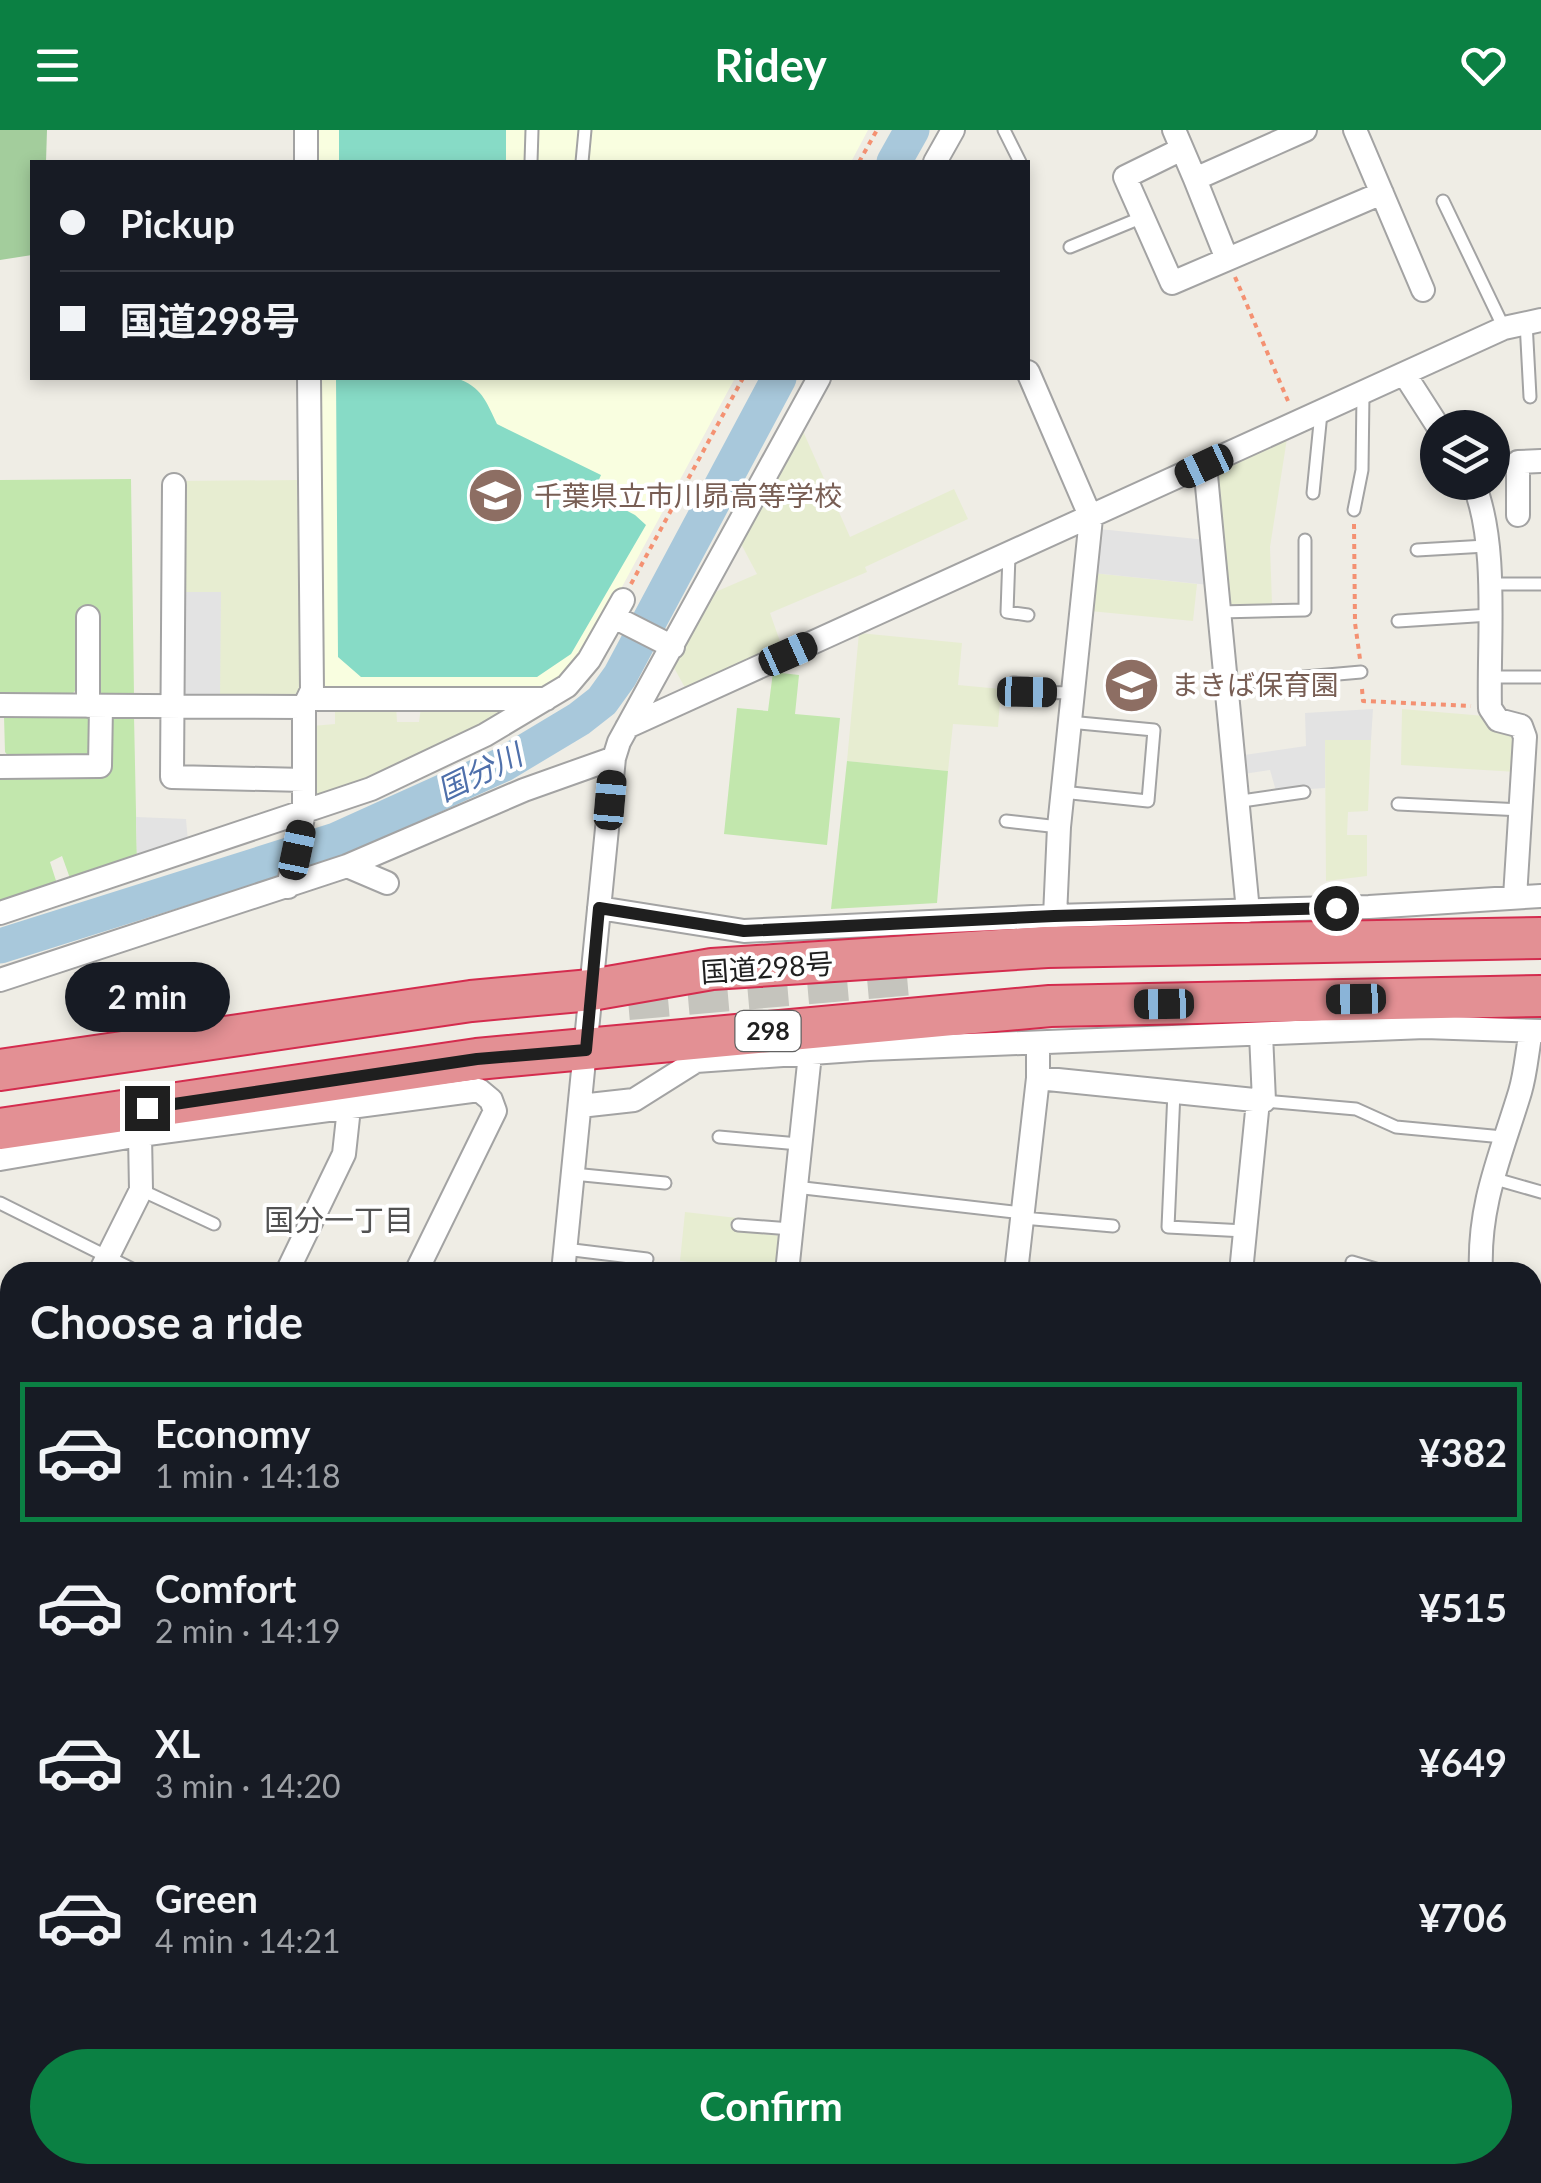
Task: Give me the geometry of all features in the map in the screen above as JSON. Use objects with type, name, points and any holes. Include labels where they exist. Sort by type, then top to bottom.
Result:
[{"type":"highway","name":"国道298号","points":[[0,1070],[471,1000],[591,990],[712,969],[1047,948],[1541,938]]},
{"type":"highway","name":"298","points":[[0,1129],[477,1059],[859,1036],[1050,1006],[1538,1020]]},
{"type":"street","points":[[306,130],[306,160]]},
{"type":"street","points":[[938,160],[953,130]]},
{"type":"street","points":[[1355,130],[1423,290]]},
{"type":"street","points":[[1195,179],[1299,131]]},
{"type":"street","points":[[1227,260],[1178,140],[1125,177],[1172,283],[1227,260],[1382,194]]},
{"type":"street","points":[[627,727],[1524,323]]},
{"type":"street","points":[[1404,375],[1427,410]]},
{"type":"street","points":[[1030,377],[1091,518],[1058,827],[1054,916]]},
{"type":"street","points":[[290,882],[303,818],[307,703],[312,690],[308,380]]},
{"type":"street","points":[[564,1261],[614,758],[670,645],[818,380]]},
{"type":"street","points":[[1483,516],[1530,515],[1518,462],[1541,461]]},
{"type":"street","points":[[1204,466],[1234,802],[1259,911]]},
{"type":"street","points":[[174,485],[172,777],[304,780]]},
{"type":"street","points":[[1478,500],[1489,584],[1490,708],[1498,720],[1531,726],[1525,738],[1532,777],[1522,810],[1515,898]]},
{"type":"street","points":[[0,913],[303,818],[432,761],[567,686],[620,613],[670,645]]},
{"type":"street","points":[[0,767],[100,766],[88,617]]},
{"type":"street","points":[[0,705],[548,699]]},
{"type":"street","points":[[0,980],[347,866],[524,790],[614,758]]},
{"type":"street","points":[[347,866],[387,883]]},
{"type":"street","points":[[599,908],[744,931],[1541,896]]},
{"type":"street","points":[[1259,911],[1328,941]]},
{"type":"street","points":[[775,966],[829,927]]},
{"type":"street","points":[[580,1106],[634,1100],[696,1062],[810,1054],[859,1036],[1038,1043],[1538,1020],[1491,1178],[1479,1236],[1480,1262]]},
{"type":"street","points":[[1241,1262],[1261,1101],[1261,1034]]},
{"type":"street","points":[[1017,1262],[1038,1078],[1038,1043]]},
{"type":"street","points":[[789,1262],[810,1054]]},
{"type":"street","points":[[1038,1078],[1261,1101]]},
{"type":"street","points":[[0,1158],[140,1135],[479,1090],[491,1100],[496,1111],[421,1262]]},
{"type":"street","points":[[292,1262],[344,1154],[349,1108]]},
{"type":"street","points":[[105,1262],[141,1190],[140,1135]]},
{"type":"lane","points":[[532,130],[532,160]]},
{"type":"lane","points":[[582,160],[585,130]]},
{"type":"lane","points":[[1004,130],[1019,160]]},
{"type":"lane","points":[[1443,201],[1524,323],[1530,397]]},
{"type":"lane","points":[[1070,247],[1143,217]]},
{"type":"lane","points":[[1354,510],[1362,470],[1363,394]]},
{"type":"lane","points":[[1314,492],[1321,413]]},
{"type":"lane","points":[[1218,612],[1305,610],[1305,540]]},
{"type":"lane","points":[[1417,550],[1486,546]]},
{"type":"lane","points":[[1009,555],[1008,612],[1028,614]]},
{"type":"lane","points":[[1489,584],[1541,584]]},
{"type":"lane","points":[[1398,620],[1490,615]]},
{"type":"lane","points":[[1224,684],[1361,672]]},
{"type":"lane","points":[[1490,677],[1541,677]]},
{"type":"lane","points":[[1013,683],[1028,684],[1027,692],[1072,692]]},
{"type":"lane","points":[[1062,792],[1148,801],[1154,730],[1070,722]]},
{"type":"lane","points":[[1234,802],[1304,792]]},
{"type":"lane","points":[[1398,804],[1522,810]]},
{"type":"lane","points":[[1006,821],[1058,827]]},
{"type":"lane","points":[[1174,1092],[1168,1226],[1245,1231]]},
{"type":"lane","points":[[1261,1101],[1356,1109],[1396,1127],[1504,1137]]},
{"type":"lane","points":[[719,1138],[800,1144]]},
{"type":"lane","points":[[573,1174],[664,1182]]},
{"type":"lane","points":[[1491,1178],[1541,1192]]},
{"type":"lane","points":[[795,1187],[1112,1226]]},
{"type":"lane","points":[[141,1190],[214,1224]]},
{"type":"lane","points":[[0,1203],[99,1262]]},
{"type":"lane","points":[[738,1225],[791,1230]]},
{"type":"lane","points":[[564,1261],[647,1259]]},
{"type":"path","points":[[860,160],[877,130]]},
{"type":"path","points":[[1227,260],[1298,424]]},
{"type":"path","points":[[620,613],[742,380]]},
{"type":"path","points":[[1354,510],[1355,623],[1363,701],[1490,708]]},
{"type":"shaded area","points":[[317,130],[868,130],[852,160],[317,160]]},
{"type":"shaded area","name":"千葉県立市川昴高等学校","points":[[318,380],[734,380],[584,657],[551,692],[320,693]]},
{"type":"shaded area","points":[[802,429],[850,537],[954,489],[968,519],[865,567],[867,572],[770,613],[783,650],[688,693],[673,666],[713,593],[757,574],[740,542]]},
{"type":"shaded area","points":[[1288,432],[1270,547],[1272,604],[1224,605],[1212,470]]},
{"type":"shaded area","points":[[301,480],[304,689],[299,698],[220,700],[179,592],[179,481]]},
{"type":"shaded area","points":[[1099,529],[1207,540],[1209,585],[1093,573]]},
{"type":"shaded area","points":[[1093,573],[1197,584],[1193,621],[1090,611]]},
{"type":"shaded area","points":[[179,592],[221,592],[220,700],[178,700]]},
{"type":"shaded area","points":[[859,633],[962,643],[958,685],[1001,689],[998,727],[953,724],[948,771],[847,761]]},
{"type":"shaded area","points":[[524,704],[481,729],[317,802],[312,794],[312,726],[335,724],[335,706],[396,705],[397,722],[419,722],[421,707]]},
{"type":"shaded area","points":[[1373,709],[1371,740],[1325,740],[1325,788],[1276,791],[1270,770],[1237,775],[1237,756],[1306,746],[1305,713]]},
{"type":"shaded area","points":[[1402,709],[1485,716],[1516,732],[1517,772],[1401,765]]},
{"type":"shaded area","points":[[1325,739],[1371,740],[1368,811],[1348,812],[1347,835],[1367,835],[1367,876],[1326,881]]},
{"type":"shaded area","points":[[136,817],[186,819],[188,842],[137,860]]},
{"type":"shaded area","points":[[685,1212],[737,1218],[736,1231],[782,1236],[781,1262],[680,1261]]},
{"type":"green space","points":[[0,130],[47,130],[46,160],[30,160],[30,255],[0,260]]},
{"type":"green space","points":[[339,130],[506,130],[506,160],[339,160]]},
{"type":"green space","name":"千葉県立市川昴高等学校","points":[[336,380],[465,382],[482,396],[497,424],[601,475],[593,493],[646,525],[571,654],[537,677],[361,677],[338,657]]},
{"type":"green space","points":[[131,479],[134,695],[104,696],[97,688],[80,686],[70,696],[0,696],[0,480]]},
{"type":"green space","points":[[773,672],[799,675],[795,714],[840,718],[827,845],[724,834],[737,708],[768,711]]},
{"type":"green space","points":[[82,712],[91,720],[92,753],[86,760],[11,759],[5,752],[4,716]]},
{"type":"green space","points":[[113,716],[134,716],[137,860],[71,881],[62,856],[50,862],[58,887],[0,903],[0,775],[107,775],[108,721]]},
{"type":"green space","points":[[847,761],[948,771],[937,903],[831,909]]},
{"type":"waterway","name":"国分川","points":[[895,160],[912,130]]},
{"type":"waterway","name":"国分川","points":[[0,946],[336,840],[504,764],[579,719],[602,701],[620,676],[778,380]]},
{"type":"tunnel","points":[[628,1000],[924,974]]},
{"type":"place","name":"千葉県立市川昴高等学校","points":[[495,496]]},
{"type":"place","name":"まきば保育園","points":[[1132,685]]},
{"type":"district","name":"国分一丁目","points":[[339,1221]]},
{"type":"route","points":[[147,1108],[477,1059],[586,1050],[599,908],[744,931],[1336,908]]}]
